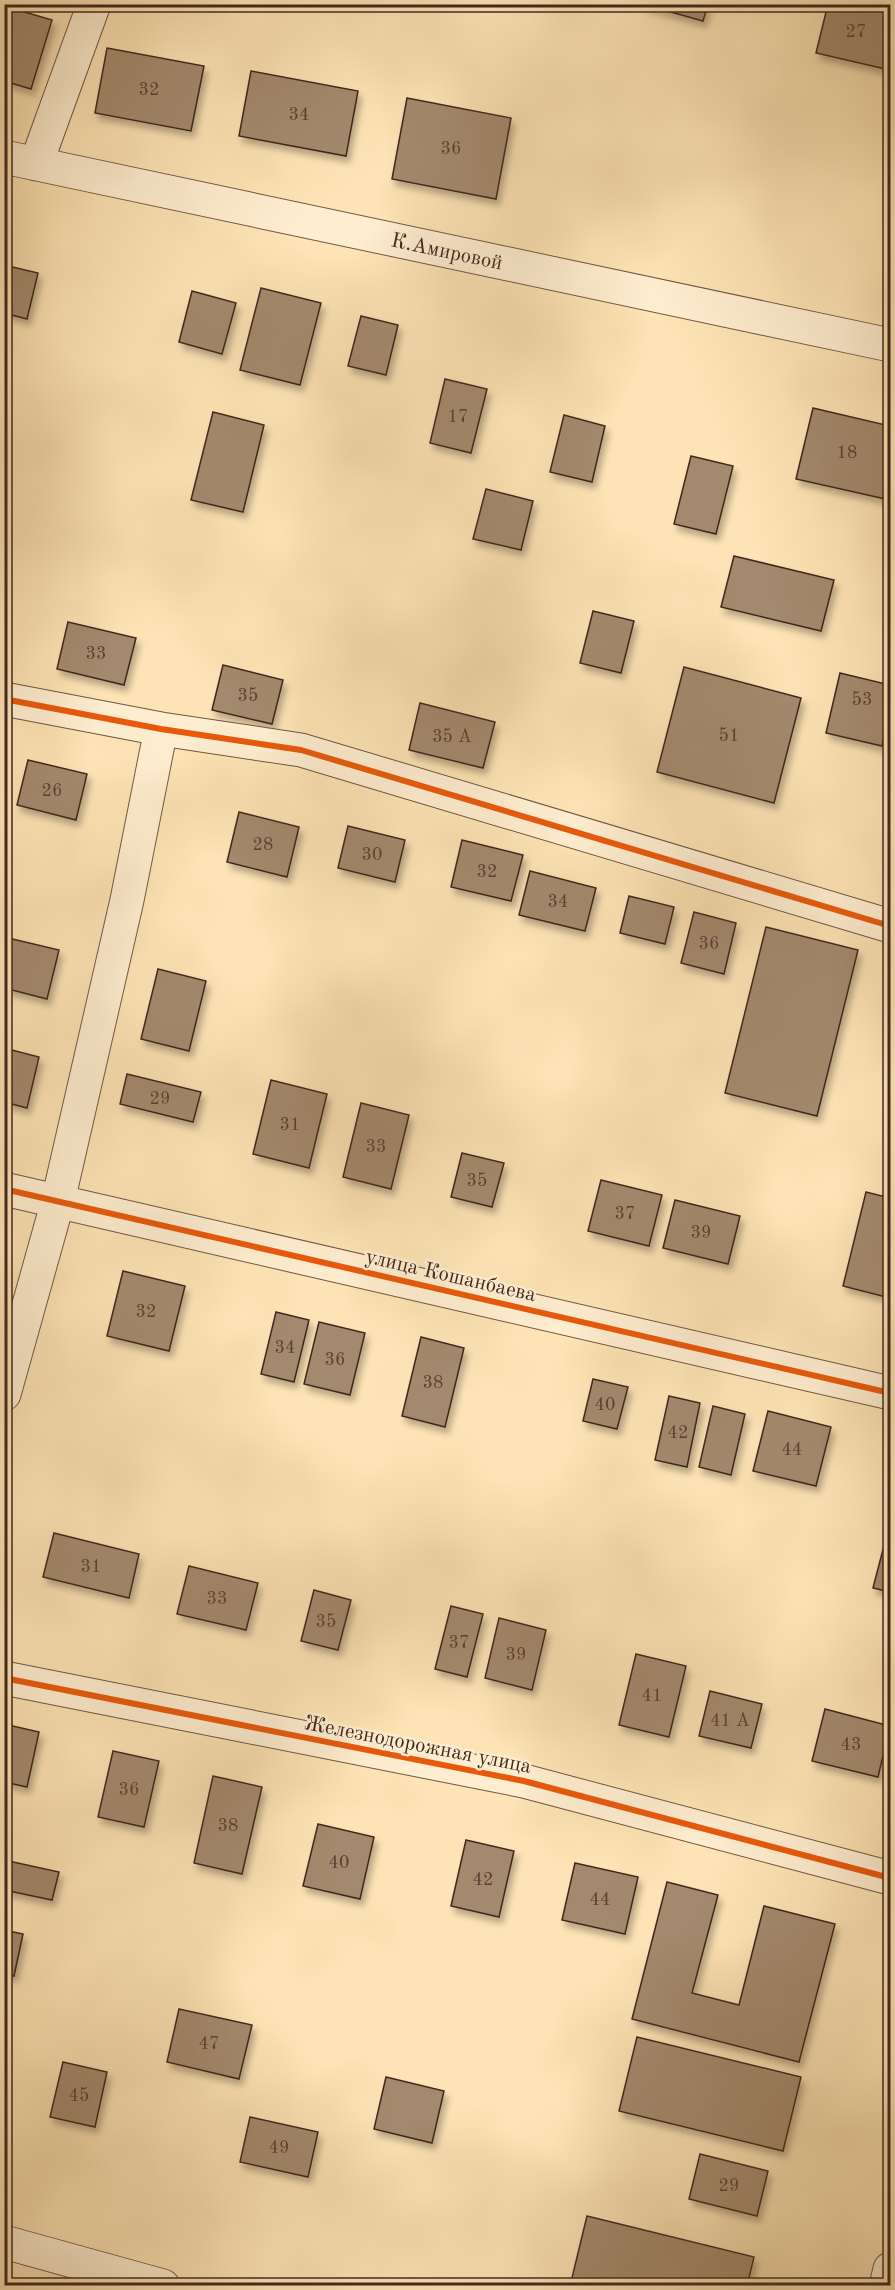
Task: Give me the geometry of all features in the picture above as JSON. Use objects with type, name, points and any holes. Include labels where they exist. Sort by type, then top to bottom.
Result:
[{"type":"street","points":[[36,164],[94,4]]},
{"type":"street","name":"К.Амировой","points":[[4,157],[891,345]]},
{"type":"street","points":[[4,699],[161,729],[301,750],[891,927]]},
{"type":"street","points":[[4,1394],[58,1201],[127,900],[161,729]]},
{"type":"street","name":"улица Кошанбаева","points":[[4,1189],[891,1394]]},
{"type":"street","name":"Железнодорожная улица","points":[[4,1678],[524,1781],[891,1878]]},
{"type":"street","points":[[4,2242],[163,2286]]},
{"type":"street","points":[[886,2286],[891,2269]]},
{"type":"building","points":[[642,4],[708,4],[703,21]]},
{"type":"building","points":[[828,4],[873,4],[890,9],[890,70],[816,53]]},
{"type":"building","points":[[4,6],[52,20],[31,89],[4,81]]},
{"type":"building","points":[[107,48],[204,66],[191,131],[95,113]]},
{"type":"building","points":[[251,71],[358,91],[346,156],[239,136]]},
{"type":"building","points":[[407,98],[511,118],[496,199],[392,179]]},
{"type":"building","points":[[4,265],[38,273],[27,319],[4,313]]},
{"type":"building","points":[[261,288],[321,303],[300,385],[240,370]]},
{"type":"building","points":[[192,291],[236,303],[222,354],[179,342]]},
{"type":"building","points":[[361,316],[398,325],[386,375],[348,366]]},
{"type":"building","points":[[445,379],[487,389],[471,453],[430,443]]},
{"type":"building","points":[[813,408],[890,426],[890,500],[796,479]]},
{"type":"building","points":[[213,412],[264,425],[243,512],[191,500]]},
{"type":"building","points":[[564,415],[605,426],[592,482],[550,472]]},
{"type":"building","points":[[691,456],[733,466],[716,534],[674,524]]},
{"type":"building","points":[[486,489],[533,501],[521,550],[473,539]]},
{"type":"building","points":[[734,556],[834,580],[821,631],[721,607]]},
{"type":"building","points":[[593,611],[634,621],[621,673],[580,663]]},
{"type":"building","points":[[68,622],[136,638],[124,685],[57,669]]},
{"type":"building","points":[[223,665],[283,680],[272,724],[212,710]]},
{"type":"building","points":[[684,667],[801,698],[774,803],[657,772]]},
{"type":"building","points":[[840,673],[890,685],[890,712],[882,746],[826,733]]},
{"type":"building","points":[[420,703],[495,722],[483,768],[409,750]]},
{"type":"building","points":[[28,760],[87,774],[76,820],[17,805]]},
{"type":"building","points":[[239,812],[299,827],[287,877],[227,862]]},
{"type":"building","points":[[348,826],[405,840],[395,882],[338,868]]},
{"type":"building","points":[[462,840],[523,855],[511,901],[451,887]]},
{"type":"building","points":[[530,871],[596,888],[585,931],[519,915]]},
{"type":"building","points":[[629,896],[674,907],[665,944],[620,933]]},
{"type":"building","points":[[694,912],[736,923],[724,974],[681,963]]},
{"type":"building","points":[[766,927],[858,950],[817,1116],[725,1093]]},
{"type":"building","points":[[4,937],[59,950],[47,999],[4,988]]},
{"type":"building","points":[[158,969],[206,981],[189,1051],[141,1039]]},
{"type":"building","points":[[4,1048],[39,1057],[27,1108],[4,1102]]},
{"type":"building","points":[[127,1074],[201,1092],[193,1122],[120,1104]]},
{"type":"building","points":[[271,1080],[327,1094],[309,1168],[253,1154]]},
{"type":"building","points":[[361,1103],[409,1115],[391,1189],[343,1177]]},
{"type":"building","points":[[462,1153],[504,1163],[492,1207],[451,1197]]},
{"type":"building","points":[[601,1180],[662,1195],[649,1246],[588,1231]]},
{"type":"building","points":[[866,1192],[890,1198],[890,1298],[843,1286]]},
{"type":"building","points":[[675,1200],[740,1216],[728,1264],[663,1248]]},
{"type":"building","points":[[123,1271],[185,1286],[169,1351],[107,1336]]},
{"type":"building","points":[[276,1312],[309,1320],[294,1382],[261,1374]]},
{"type":"building","points":[[319,1322],[365,1333],[350,1395],[304,1384]]},
{"type":"building","points":[[421,1337],[464,1348],[445,1427],[402,1416]]},
{"type":"building","points":[[593,1379],[628,1387],[617,1429],[583,1421]]},
{"type":"building","points":[[669,1396],[700,1403],[687,1467],[655,1460]]},
{"type":"building","points":[[713,1406],[745,1414],[731,1475],[699,1467]]},
{"type":"building","points":[[768,1411],[831,1427],[816,1486],[753,1471]]},
{"type":"building","points":[[54,1533],[139,1554],[129,1598],[43,1577]]},
{"type":"building","points":[[887,1534],[890,1535],[890,1592],[873,1588]]},
{"type":"building","points":[[189,1566],[258,1583],[246,1630],[177,1614]]},
{"type":"building","points":[[314,1590],[351,1600],[338,1650],[301,1641]]},
{"type":"building","points":[[451,1606],[483,1614],[467,1677],[435,1669]]},
{"type":"building","points":[[499,1618],[546,1630],[532,1690],[485,1678]]},
{"type":"building","points":[[636,1654],[686,1666],[669,1737],[619,1725]]},
{"type":"building","points":[[710,1691],[762,1704],[751,1748],[699,1736]]},
{"type":"building","points":[[825,1709],[890,1726],[878,1777],[812,1761]]},
{"type":"building","points":[[4,1724],[39,1732],[27,1787],[4,1782]]},
{"type":"building","points":[[113,1751],[159,1761],[144,1827],[98,1817]]},
{"type":"building","points":[[213,1776],[262,1787],[242,1874],[194,1863]]},
{"type":"building","points":[[318,1824],[374,1837],[360,1899],[303,1886]]},
{"type":"building","points":[[466,1840],[514,1851],[499,1917],[451,1906]]},
{"type":"building","points":[[4,1860],[59,1872],[52,1900],[4,1890]]},
{"type":"building","points":[[575,1863],[638,1877],[625,1934],[562,1920]]},
{"type":"building","points":[[667,1882],[718,1895],[692,1993],[739,2005],[764,1906],[835,1924],[799,2062],[632,2019]]},
{"type":"building","points":[[4,1930],[23,1934],[14,1976],[4,1974]]},
{"type":"building","points":[[179,2009],[252,2025],[239,2079],[167,2062]]},
{"type":"building","points":[[637,2037],[801,2077],[783,2151],[619,2111]]},
{"type":"building","points":[[63,2062],[107,2072],[95,2127],[50,2117]]},
{"type":"building","points":[[386,2077],[444,2091],[432,2143],[374,2129]]},
{"type":"building","points":[[250,2117],[318,2132],[308,2177],[240,2162]]},
{"type":"building","points":[[700,2154],[768,2171],[757,2216],[689,2199]]},
{"type":"building","points":[[587,2216],[754,2257],[747,2286],[570,2286]]},
{"type":"cycle path","points":[[4,699],[161,729],[301,750],[890,926]]},
{"type":"cycle path","points":[[4,1189],[890,1393]]},
{"type":"cycle path","points":[[4,1678],[524,1781],[890,1878]]}]
